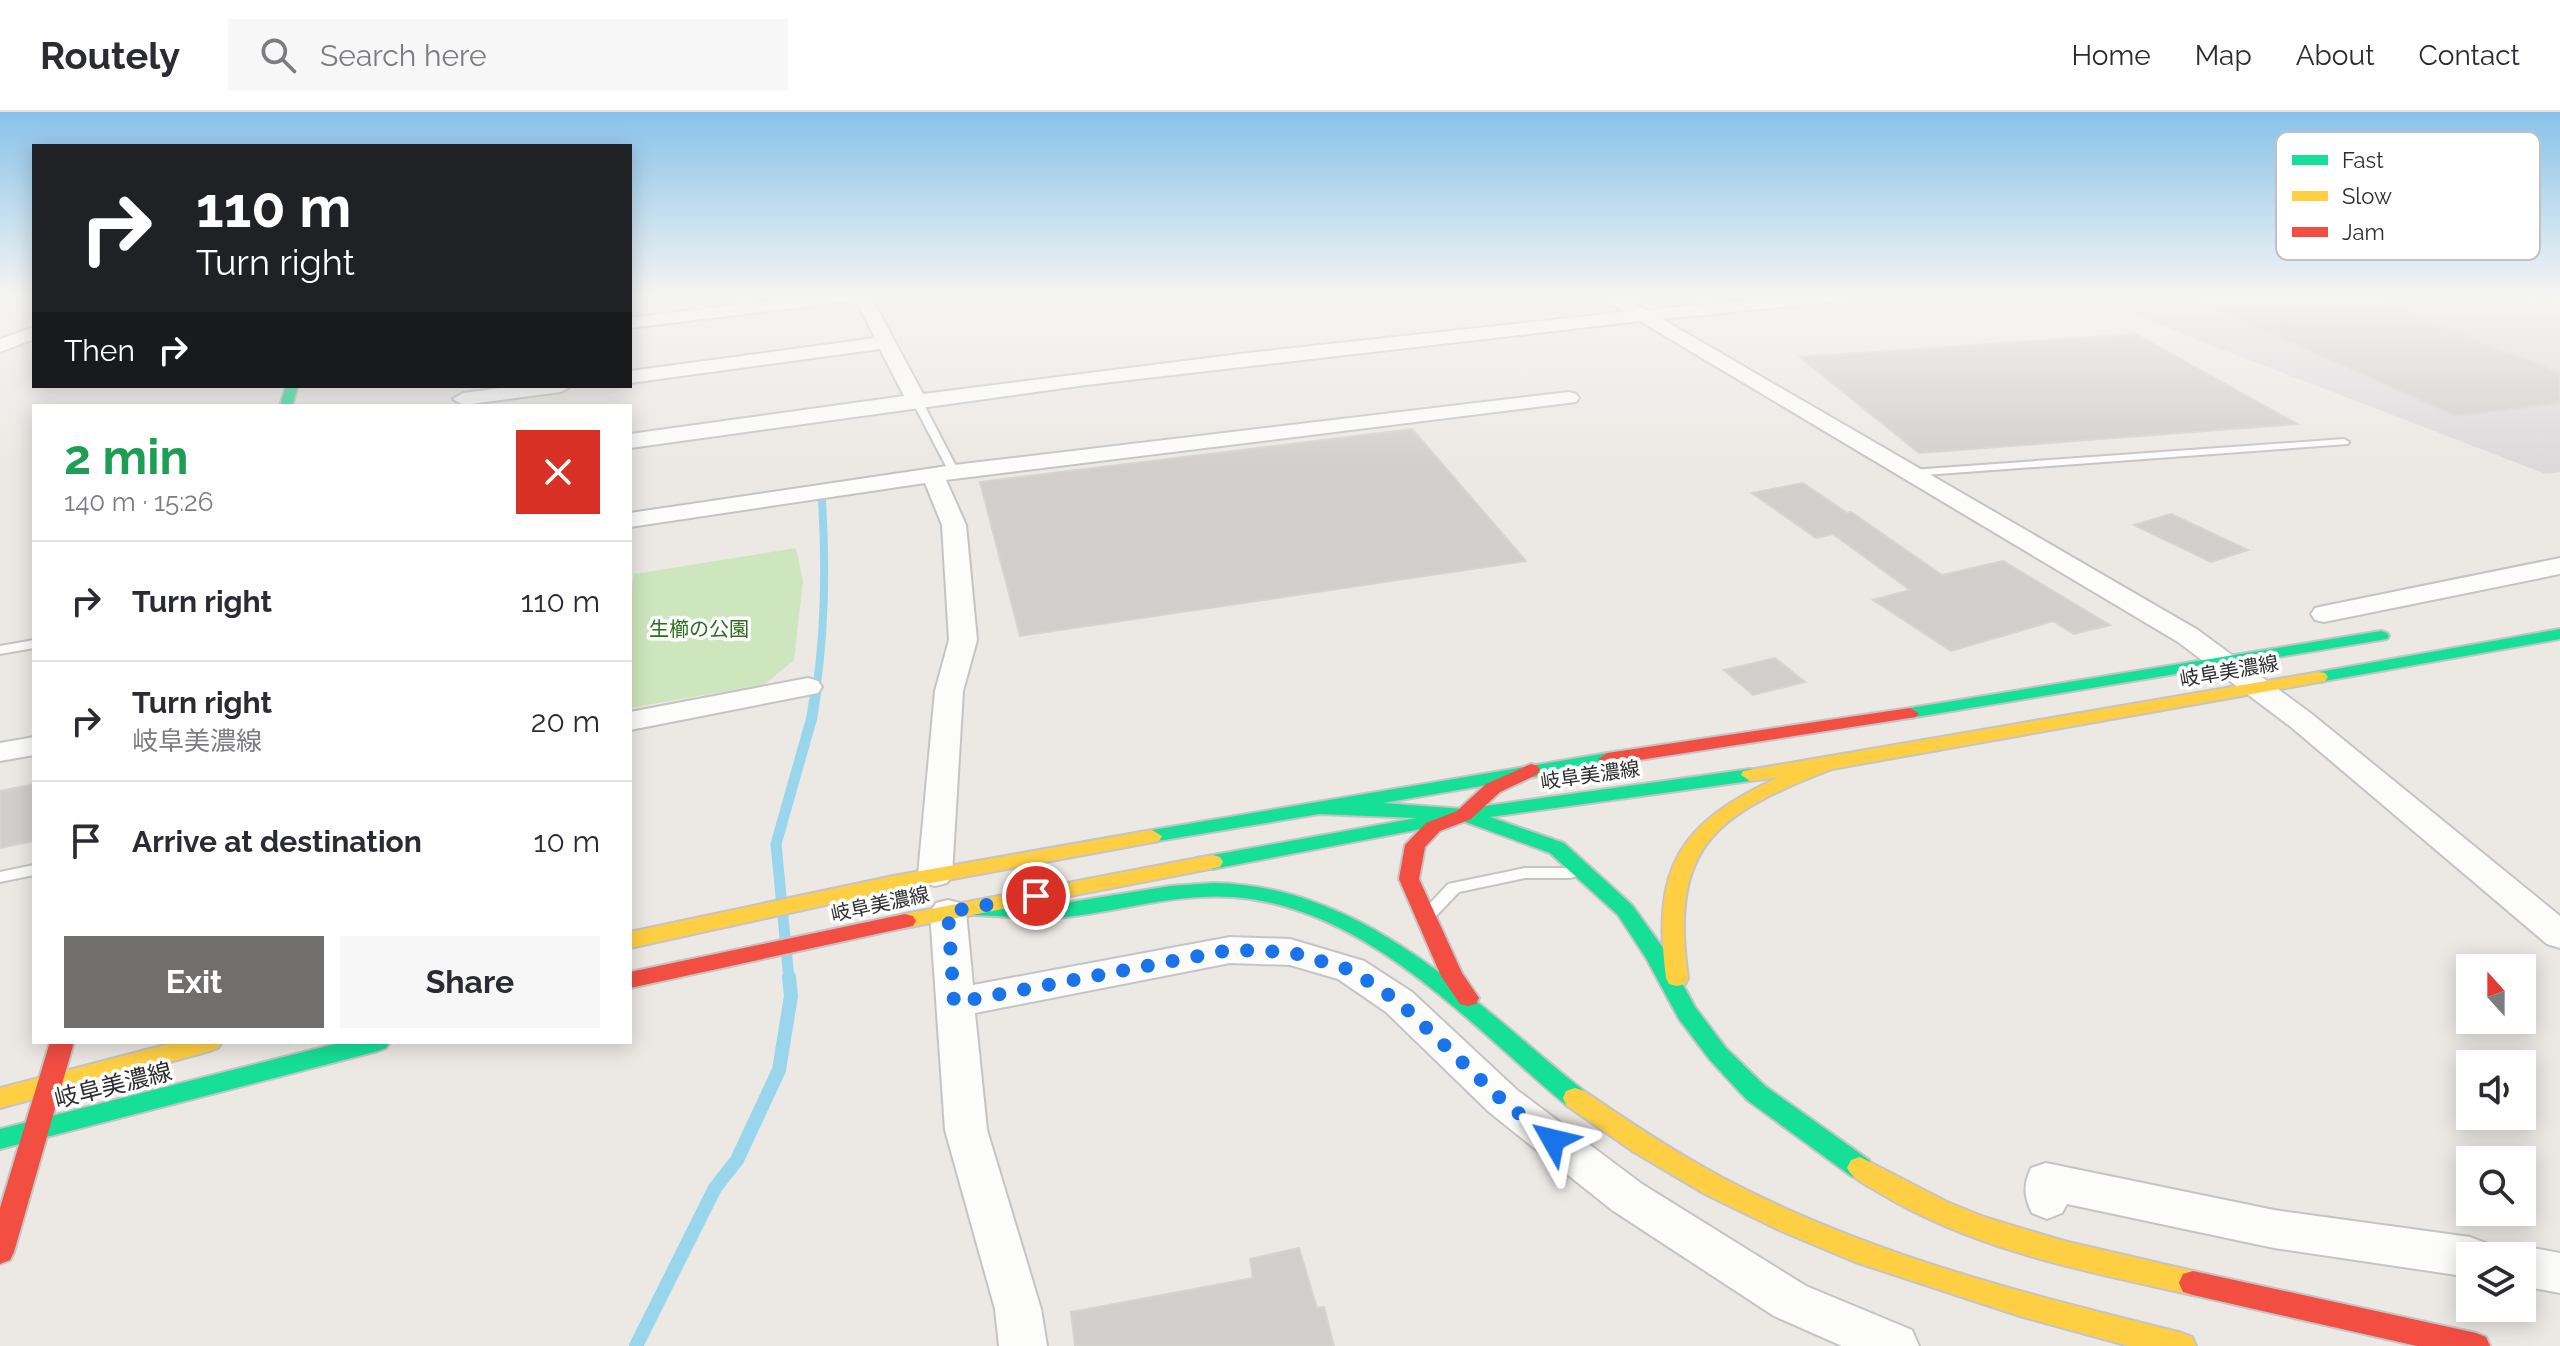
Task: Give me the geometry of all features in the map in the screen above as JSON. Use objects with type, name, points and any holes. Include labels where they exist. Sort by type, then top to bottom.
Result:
[{"type":"main road","name":"岐阜美濃線","points":[[632,980],[816,940],[952,898],[1324,809],[1531,770],[1732,742],[2405,632]]},
{"type":"main road","name":"岐阜美濃線","points":[[632,940],[811,901],[952,898],[1464,815],[1828,764],[2560,634]]},
{"type":"main road","points":[[1687,1013],[1671,957],[1670,916],[1678,874],[1702,838],[1729,809],[1767,786],[1828,764]]},
{"type":"main road","points":[[1489,1025],[1452,976],[1409,879],[1415,845],[1433,827],[1464,815],[1493,788],[1531,770]]},
{"type":"main road","points":[[1324,809],[1385,809],[1464,815],[1557,848],[1583,875],[1625,910],[1655,954],[1687,1013],[1718,1054],[1756,1093],[1813,1137],[1890,1188],[1964,1221],[2077,1257],[2476,1346]]},
{"type":"main road","points":[[952,898],[1059,910],[1143,897],[1224,890],[1282,896],[1327,910],[1382,943],[1489,1025],[1581,1103],[1662,1159],[1759,1210],[1865,1252],[1987,1293],[2182,1346]]},
{"type":"main road","points":[[0,1252],[61,1044]]},
{"type":"main road","name":"岐阜美濃線","points":[[0,1098],[202,1044]]},
{"type":"main road","name":"岐阜美濃線","points":[[0,1139],[370,1044]]},
{"type":"street","points":[[632,377],[809,353]]},
{"type":"street","points":[[892,353],[916,399]]},
{"type":"street","points":[[632,441],[916,399],[1317,353]]},
{"type":"street","points":[[1705,353],[2188,636],[2261,688],[2560,935]]},
{"type":"street","points":[[463,397],[543,388]]},
{"type":"street","points":[[632,520],[944,474],[1569,398]]},
{"type":"street","points":[[944,474],[954,525],[963,640],[949,691],[954,1003],[966,1130],[1018,1309],[1023,1346]]},
{"type":"street","points":[[2324,614],[2560,566]]},
{"type":"street","points":[[632,721],[808,687]]},
{"type":"street","points":[[0,752],[32,746]]},
{"type":"street","points":[[954,1003],[1230,950],[1290,952],[1351,970],[1399,1002],[1503,1101],[1627,1197],[1790,1301],[1895,1346]]},
{"type":"street","points":[[2047,1200],[2046,1181],[2274,1229],[2456,1255]]},
{"type":"street","points":[[2536,1269],[2560,1273]]},
{"type":"lane","points":[[916,399],[944,474]]},
{"type":"lane","points":[[1911,473],[2344,442]]},
{"type":"lane","points":[[0,650],[32,644]]},
{"type":"lane","points":[[0,877],[32,870]]},
{"type":"lane","points":[[1424,918],[1454,888],[1525,873],[1559,871],[1583,875]]},
{"type":"shaded area","points":[[2230,353],[2560,353],[2560,472],[2546,474]]},
{"type":"green space","name":"生櫛の公園","points":[[796,548],[803,581],[794,660],[765,684],[632,708],[634,574]]},
{"type":"building","points":[[1864,353],[2169,353],[2297,424],[1919,453],[1800,357]]},
{"type":"building","points":[[2313,353],[2508,353],[2560,373],[2560,403],[2456,416]]},
{"type":"building","points":[[1412,429],[1526,561],[1020,636],[980,482]]},
{"type":"building","points":[[1803,483],[1942,575],[2003,561],[2110,625],[2074,634],[2053,621],[1951,651],[1873,600],[1910,590],[1833,534],[1816,538],[1752,493]]},
{"type":"building","points":[[2171,514],[2248,550],[2211,562],[2134,525]]},
{"type":"building","points":[[1775,658],[1805,682],[1753,695],[1724,670]]},
{"type":"building","points":[[32,784],[32,841],[0,848],[0,791]]},
{"type":"building","points":[[1299,1248],[1317,1308],[1324,1307],[1334,1346],[1075,1346],[1071,1312],[1253,1278],[1250,1259]]},
{"type":"waterway","points":[[816,692],[824,597],[822,501]]},
{"type":"waterway","points":[[789,979],[776,844],[812,717],[816,690]]},
{"type":"waterway","points":[[636,1346],[715,1188],[737,1160],[779,1070],[791,996],[789,977]]},
{"type":"traffic: fast","points":[[287,404],[291,388]]},
{"type":"traffic: fast","points":[[2319,677],[2560,634]]},
{"type":"traffic: fast","points":[[1910,713],[2381,636]]},
{"type":"traffic: fast","points":[[1152,836],[1607,759]]},
{"type":"traffic: fast","points":[[1213,862],[1464,815],[1750,775]]},
{"type":"traffic: fast","points":[[1324,809],[1385,809],[1464,815],[1557,848],[1625,910],[1655,954],[1687,1013],[1718,1054],[1756,1093],[1860,1168]]},
{"type":"traffic: fast","points":[[974,908],[1065,910],[1170,893],[1213,890],[1283,898],[1329,914],[1374,938],[1417,967],[1575,1098]]},
{"type":"traffic: fast","points":[[0,1139],[370,1044]]},
{"type":"traffic: slow","points":[[1750,775],[2319,677]]},
{"type":"traffic: slow","points":[[1677,978],[1671,933],[1673,895],[1684,863],[1701,837],[1725,815],[1754,796],[1828,764]]},
{"type":"traffic: slow","points":[[632,940],[893,883],[1152,836]]},
{"type":"traffic: slow","points":[[905,921],[1213,862]]},
{"type":"traffic: slow","points":[[0,1098],[202,1044]]},
{"type":"traffic: slow","points":[[1575,1098],[1643,1145],[1714,1186],[1788,1222],[1943,1280],[2023,1305],[2182,1346]]},
{"type":"traffic: slow","points":[[1860,1168],[1898,1191],[1979,1226],[2064,1253],[2193,1283]]},
{"type":"traffic: jam","points":[[1607,759],[1910,713]]},
{"type":"traffic: jam","points":[[1468,998],[1452,976],[1409,879],[1415,845],[1433,827],[1464,815],[1493,788],[1531,770]]},
{"type":"traffic: jam","points":[[632,980],[905,921]]},
{"type":"traffic: jam","points":[[0,1252],[61,1044]]},
{"type":"traffic: jam","points":[[2193,1283],[2476,1346]]},
{"type":"route","points":[[1036,896],[948,912],[954,1003],[1230,950],[1290,952],[1351,970],[1399,1002],[1503,1101],[1553,1140]]}]
